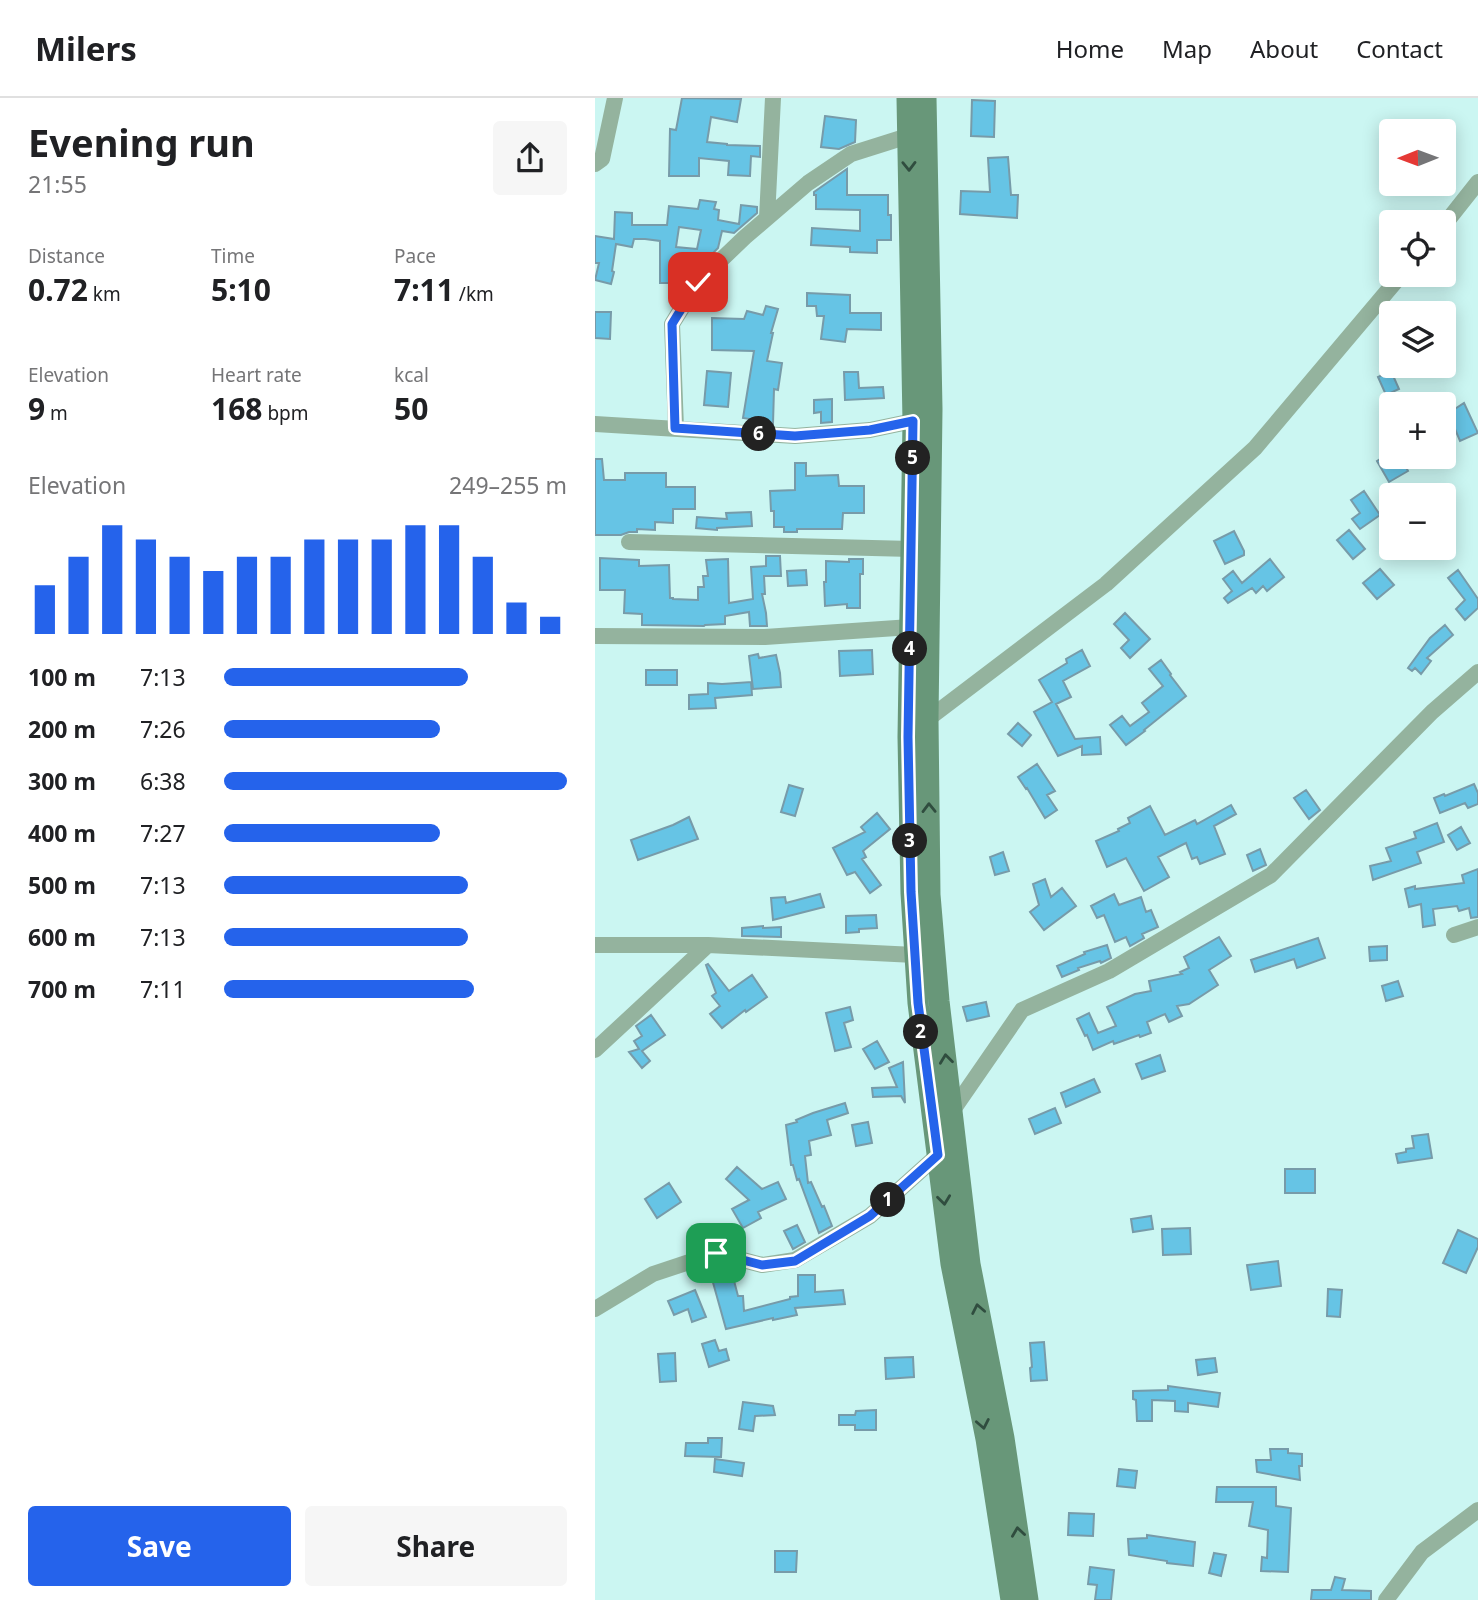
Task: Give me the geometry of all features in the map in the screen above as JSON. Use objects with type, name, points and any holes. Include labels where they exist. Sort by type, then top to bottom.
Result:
[{"type":"main road","points":[[907,98],[913,421],[908,737],[911,892],[918,1003],[951,1264],[986,1439],[1011,1600]]},
{"type":"main road","points":[[926,98],[932,409],[928,719],[930,895],[939,1001],[969,1264],[1004,1438],[1028,1600]]},
{"type":"street","points":[[595,164],[602,159],[615,98]]},
{"type":"street","points":[[767,218],[773,98]]},
{"type":"street","points":[[675,428],[672,324],[698,282],[808,183],[851,154],[908,136]]},
{"type":"street","points":[[1456,210],[1478,182]]},
{"type":"street","points":[[928,719],[1107,584],[1255,448],[1391,287]]},
{"type":"street","points":[[595,424],[795,436],[870,430],[913,421],[932,409]]},
{"type":"street","points":[[629,542],[912,549]]},
{"type":"street","points":[[595,636],[765,637],[911,627]]},
{"type":"street","points":[[953,1110],[1022,1010],[1109,971],[1271,875],[1432,712],[1478,671]]},
{"type":"street","points":[[1454,935],[1478,927]]},
{"type":"street","points":[[595,945],[708,945],[915,955]]},
{"type":"street","points":[[595,1050],[708,945]]},
{"type":"street","points":[[595,1309],[653,1274],[716,1253],[762,1265],[795,1261],[870,1216],[938,1155]]},
{"type":"street","points":[[1386,1600],[1422,1552],[1478,1510]]},
{"type":"building","points":[[682,98],[741,99],[737,122],[711,117],[707,142],[760,146],[760,157],[751,156],[750,176],[728,175],[729,161],[699,158],[699,176],[669,176],[670,129],[676,130]]},
{"type":"building","points":[[972,100],[995,101],[994,137],[971,136]]},
{"type":"building","points":[[825,116],[856,120],[855,142],[839,149],[821,147]]},
{"type":"building","points":[[1008,157],[1011,195],[1018,195],[1017,218],[960,214],[961,191],[990,192],[988,158]]},
{"type":"building","points":[[847,169],[847,195],[888,195],[891,240],[877,240],[877,253],[850,252],[850,247],[811,245],[812,228],[860,231],[860,210],[816,209],[814,192]]},
{"type":"building","points":[[700,200],[716,202],[714,209],[719,210],[718,220],[739,224],[741,205],[757,207],[757,213],[734,233],[722,231],[718,248],[694,272],[672,269],[672,283],[660,283],[660,241],[645,239],[634,239],[632,247],[616,244],[611,284],[595,280],[599,263],[595,263],[595,236],[614,239],[615,212],[632,213],[632,225],[667,225],[669,206],[698,209]],"holes":[[[679,227],[701,230],[697,249],[676,247]]]},
{"type":"building","points":[[807,293],[850,295],[850,313],[881,313],[881,330],[847,329],[845,342],[821,339],[824,316],[817,316],[816,306],[807,306]]},
{"type":"building","points":[[766,306],[778,309],[767,361],[782,363],[778,390],[774,389],[773,424],[750,423],[750,419],[743,418],[754,351],[712,350],[712,318],[744,319],[747,311],[763,315]]},
{"type":"building","points":[[595,312],[611,312],[610,339],[595,338]]},
{"type":"building","points":[[707,371],[731,373],[728,407],[704,405]]},
{"type":"building","points":[[844,372],[858,372],[859,388],[883,387],[884,398],[845,400]]},
{"type":"building","points":[[1378,377],[1394,378],[1399,389],[1385,392]]},
{"type":"building","points":[[832,399],[832,422],[821,423],[821,412],[814,413],[814,400]]},
{"type":"building","points":[[1464,403],[1478,433],[1460,441],[1456,431],[1456,408]]},
{"type":"building","points":[[595,459],[602,459],[604,480],[625,480],[625,473],[666,473],[666,487],[695,487],[695,509],[673,509],[673,523],[655,522],[655,530],[637,529],[637,532],[621,535],[595,535]]},
{"type":"building","points":[[795,463],[806,463],[806,476],[838,475],[839,486],[864,486],[864,513],[843,513],[842,529],[797,529],[797,532],[784,532],[784,527],[774,527],[770,491],[795,490]]},
{"type":"building","points":[[1382,469],[1407,469],[1408,471],[1389,482]]},
{"type":"building","points":[[1364,491],[1379,516],[1360,529],[1352,519],[1360,513],[1351,500]]},
{"type":"building","points":[[751,512],[752,526],[717,530],[696,528],[697,517],[727,519],[726,513]]},
{"type":"building","points":[[1349,530],[1365,549],[1353,559],[1337,540]]},
{"type":"building","points":[[1234,531],[1244,555],[1225,564],[1214,541]]},
{"type":"building","points":[[766,556],[780,556],[781,576],[764,576],[765,594],[762,594],[767,626],[750,626],[749,612],[725,616],[725,624],[642,625],[642,614],[624,613],[625,590],[600,590],[600,558],[639,560],[639,566],[669,565],[670,598],[698,600],[698,587],[704,587],[703,576],[708,576],[706,560],[728,559],[729,603],[753,599],[751,567],[766,566]]},
{"type":"building","points":[[849,559],[863,559],[860,608],[847,608],[847,604],[825,606],[826,561],[849,562]]},
{"type":"building","points":[[1270,559],[1284,577],[1267,591],[1263,586],[1256,593],[1252,588],[1228,603],[1224,598],[1232,591],[1223,579],[1233,571],[1242,583]]},
{"type":"building","points":[[1380,569],[1394,585],[1377,599],[1363,583]]},
{"type":"building","points":[[806,570],[807,585],[788,586],[787,571]]},
{"type":"building","points":[[1458,570],[1478,599],[1478,608],[1465,620],[1456,609],[1465,600],[1448,578]]},
{"type":"building","points":[[1125,613],[1150,639],[1130,658],[1121,648],[1129,640],[1114,624]]},
{"type":"building","points":[[1445,625],[1453,635],[1427,658],[1431,661],[1421,674],[1415,668],[1412,671],[1408,668],[1430,638]]},
{"type":"building","points":[[872,650],[873,674],[840,676],[839,651]]},
{"type":"building","points":[[1082,650],[1090,666],[1063,681],[1071,697],[1056,704],[1075,739],[1100,737],[1101,754],[1082,755],[1082,746],[1058,756],[1034,712],[1052,702],[1039,680]]},
{"type":"building","points":[[758,654],[759,658],[776,655],[781,687],[753,689],[749,656]]},
{"type":"building","points":[[1161,660],[1186,696],[1126,745],[1110,725],[1122,716],[1130,726],[1149,712],[1142,703],[1163,686],[1149,669]]},
{"type":"building","points":[[646,670],[677,670],[677,685],[646,685]]},
{"type":"building","points":[[751,682],[752,695],[715,698],[716,708],[689,709],[689,695],[708,694],[708,683]]},
{"type":"building","points":[[1018,723],[1031,735],[1022,746],[1008,734]]},
{"type":"building","points":[[1037,764],[1055,791],[1047,795],[1057,810],[1045,818],[1018,777]]},
{"type":"building","points":[[1474,784],[1478,793],[1478,804],[1468,808],[1465,803],[1440,813],[1434,798]]},
{"type":"building","points":[[789,785],[803,789],[795,816],[781,812]]},
{"type":"building","points":[[1306,790],[1320,810],[1309,819],[1294,798]]},
{"type":"building","points":[[1231,805],[1236,814],[1214,826],[1225,854],[1200,864],[1197,857],[1192,859],[1186,843],[1158,857],[1169,877],[1144,891],[1126,858],[1107,867],[1096,841],[1119,831],[1118,829],[1130,823],[1128,818],[1150,806],[1165,835],[1195,820],[1197,824]]},
{"type":"building","points":[[877,813],[890,829],[863,851],[866,857],[862,859],[881,885],[870,893],[855,872],[847,875],[833,848],[865,832],[861,827]]},
{"type":"building","points":[[689,817],[698,839],[638,860],[631,840]]},
{"type":"building","points":[[1437,823],[1444,842],[1417,852],[1421,863],[1373,880],[1370,866],[1391,861],[1386,848],[1416,838],[1414,832]]},
{"type":"building","points":[[1461,827],[1470,843],[1457,850],[1448,835]]},
{"type":"building","points":[[1260,849],[1266,865],[1253,871],[1247,855]]},
{"type":"building","points":[[1003,852],[1009,871],[995,875],[990,857]]},
{"type":"building","points":[[1478,869],[1478,917],[1471,918],[1469,908],[1459,911],[1457,906],[1433,909],[1435,925],[1423,927],[1421,904],[1409,907],[1405,889],[1464,883],[1462,875]]},
{"type":"building","points":[[1045,879],[1051,897],[1062,888],[1076,906],[1044,930],[1030,912],[1039,905],[1033,884]]},
{"type":"building","points":[[820,894],[824,907],[773,920],[771,898],[785,897],[786,903]]},
{"type":"building","points":[[1114,894],[1119,905],[1141,897],[1146,912],[1151,910],[1158,927],[1142,934],[1144,938],[1130,946],[1126,937],[1115,942],[1104,915],[1097,918],[1091,906]]},
{"type":"building","points":[[876,915],[877,928],[846,933],[846,916]]},
{"type":"building","points":[[781,927],[781,937],[742,936],[742,928]]},
{"type":"building","points":[[1219,937],[1231,956],[1209,970],[1218,985],[1189,1004],[1177,1006],[1182,1016],[1169,1022],[1165,1014],[1147,1022],[1151,1033],[1114,1044],[1113,1041],[1093,1050],[1077,1019],[1089,1013],[1098,1033],[1116,1026],[1107,1007],[1135,994],[1151,991],[1149,981],[1182,974],[1180,972],[1189,968],[1184,957]]},
{"type":"building","points":[[1318,938],[1325,958],[1297,968],[1294,959],[1255,972],[1251,960]]},
{"type":"building","points":[[1107,945],[1111,958],[1078,968],[1079,970],[1062,977],[1057,966],[1085,954],[1084,952]]},
{"type":"building","points":[[1387,946],[1387,960],[1370,961],[1369,947]]},
{"type":"building","points":[[708,964],[729,991],[752,975],[767,997],[722,1028],[710,1014],[720,1006],[712,996],[716,993],[706,965]]},
{"type":"building","points":[[1398,981],[1403,996],[1386,1001],[1382,986]]},
{"type":"building","points":[[986,1002],[989,1016],[967,1021],[963,1007]]},
{"type":"building","points":[[850,1007],[853,1020],[844,1023],[851,1047],[835,1051],[826,1013]]},
{"type":"building","points":[[651,1015],[665,1035],[642,1051],[650,1061],[642,1068],[629,1052],[639,1049],[634,1041],[642,1036],[636,1026]]},
{"type":"building","points":[[877,1041],[889,1062],[875,1069],[863,1049]]},
{"type":"building","points":[[1160,1055],[1165,1071],[1142,1079],[1136,1064]]},
{"type":"building","points":[[903,1062],[905,1103],[901,1096],[873,1097],[872,1088],[897,1087],[889,1068]]},
{"type":"building","points":[[1094,1079],[1100,1092],[1066,1107],[1061,1093]]},
{"type":"building","points":[[845,1103],[848,1113],[827,1120],[831,1135],[809,1141],[811,1155],[805,1156],[808,1183],[811,1182],[832,1226],[819,1233],[791,1165],[786,1125]]},
{"type":"building","points":[[1055,1108],[1061,1123],[1035,1134],[1029,1119]]},
{"type":"building","points":[[868,1122],[872,1143],[856,1146],[852,1125]]},
{"type":"building","points":[[1428,1134],[1432,1158],[1398,1163],[1396,1154],[1414,1148],[1412,1136]]},
{"type":"building","points":[[737,1167],[762,1189],[778,1182],[786,1199],[758,1212],[761,1218],[743,1228],[732,1209],[749,1200],[726,1179]]},
{"type":"building","points":[[1285,1169],[1315,1169],[1315,1193],[1285,1193]]},
{"type":"building","points":[[669,1183],[681,1202],[657,1218],[645,1199]]},
{"type":"building","points":[[1151,1216],[1153,1229],[1133,1232],[1131,1219]]},
{"type":"building","points":[[797,1225],[805,1242],[793,1249],[784,1231]]},
{"type":"building","points":[[1190,1228],[1191,1254],[1163,1255],[1162,1229]]},
{"type":"building","points":[[1458,1230],[1478,1239],[1478,1247],[1466,1273],[1443,1263]]},
{"type":"building","points":[[1278,1261],[1281,1286],[1251,1290],[1247,1265]]},
{"type":"building","points":[[732,1273],[738,1296],[743,1296],[744,1311],[798,1296],[798,1275],[815,1275],[815,1292],[843,1290],[845,1304],[795,1308],[797,1315],[726,1329],[712,1279]]},
{"type":"building","points":[[1328,1289],[1342,1290],[1340,1317],[1327,1316]]},
{"type":"building","points":[[695,1290],[706,1317],[692,1322],[688,1309],[674,1315],[668,1301]]},
{"type":"building","points":[[715,1340],[719,1351],[726,1349],[729,1360],[709,1367],[702,1344]]},
{"type":"building","points":[[1044,1342],[1047,1380],[1031,1381],[1030,1343]]},
{"type":"building","points":[[675,1353],[676,1381],[660,1382],[658,1354]]},
{"type":"building","points":[[913,1357],[914,1377],[886,1379],[885,1358]]},
{"type":"building","points":[[1215,1358],[1217,1372],[1198,1375],[1196,1360]]},
{"type":"building","points":[[1168,1386],[1220,1393],[1218,1407],[1188,1403],[1188,1412],[1175,1411],[1175,1401],[1152,1400],[1152,1421],[1137,1421],[1133,1391],[1168,1390]]},
{"type":"building","points":[[743,1402],[773,1406],[775,1415],[755,1416],[753,1431],[739,1429]]},
{"type":"building","points":[[876,1410],[876,1430],[855,1430],[855,1425],[839,1425],[839,1415],[855,1415],[856,1411]]},
{"type":"building","points":[[708,1438],[722,1438],[721,1457],[685,1456],[686,1443],[708,1443]]},
{"type":"building","points":[[1270,1449],[1288,1449],[1288,1453],[1302,1454],[1300,1480],[1257,1472],[1256,1460],[1271,1460]]},
{"type":"building","points":[[715,1459],[744,1463],[742,1476],[714,1472]]},
{"type":"building","points":[[1119,1469],[1137,1471],[1135,1488],[1117,1486]]},
{"type":"building","points":[[1217,1487],[1276,1487],[1276,1506],[1291,1508],[1288,1572],[1261,1571],[1262,1557],[1267,1558],[1268,1530],[1249,1526],[1253,1502],[1216,1502]]},
{"type":"building","points":[[1069,1513],[1094,1514],[1093,1536],[1068,1535]]},
{"type":"building","points":[[1147,1535],[1195,1542],[1193,1566],[1129,1555],[1128,1539],[1147,1538]]},
{"type":"building","points":[[775,1551],[797,1551],[796,1572],[775,1572]]},
{"type":"building","points":[[1214,1553],[1226,1555],[1221,1576],[1209,1573]]},
{"type":"building","points":[[1090,1567],[1114,1570],[1111,1600],[1095,1600],[1097,1585],[1088,1584]]},
{"type":"building","points":[[1335,1577],[1345,1579],[1342,1590],[1371,1591],[1371,1600],[1311,1600],[1312,1590],[1331,1590]]},
{"type":"route","points":[[698,282],[672,324],[675,428],[795,436],[870,430],[913,421],[908,737],[911,892],[918,1003],[938,1155],[870,1216],[795,1261],[762,1265],[716,1253]]}]
